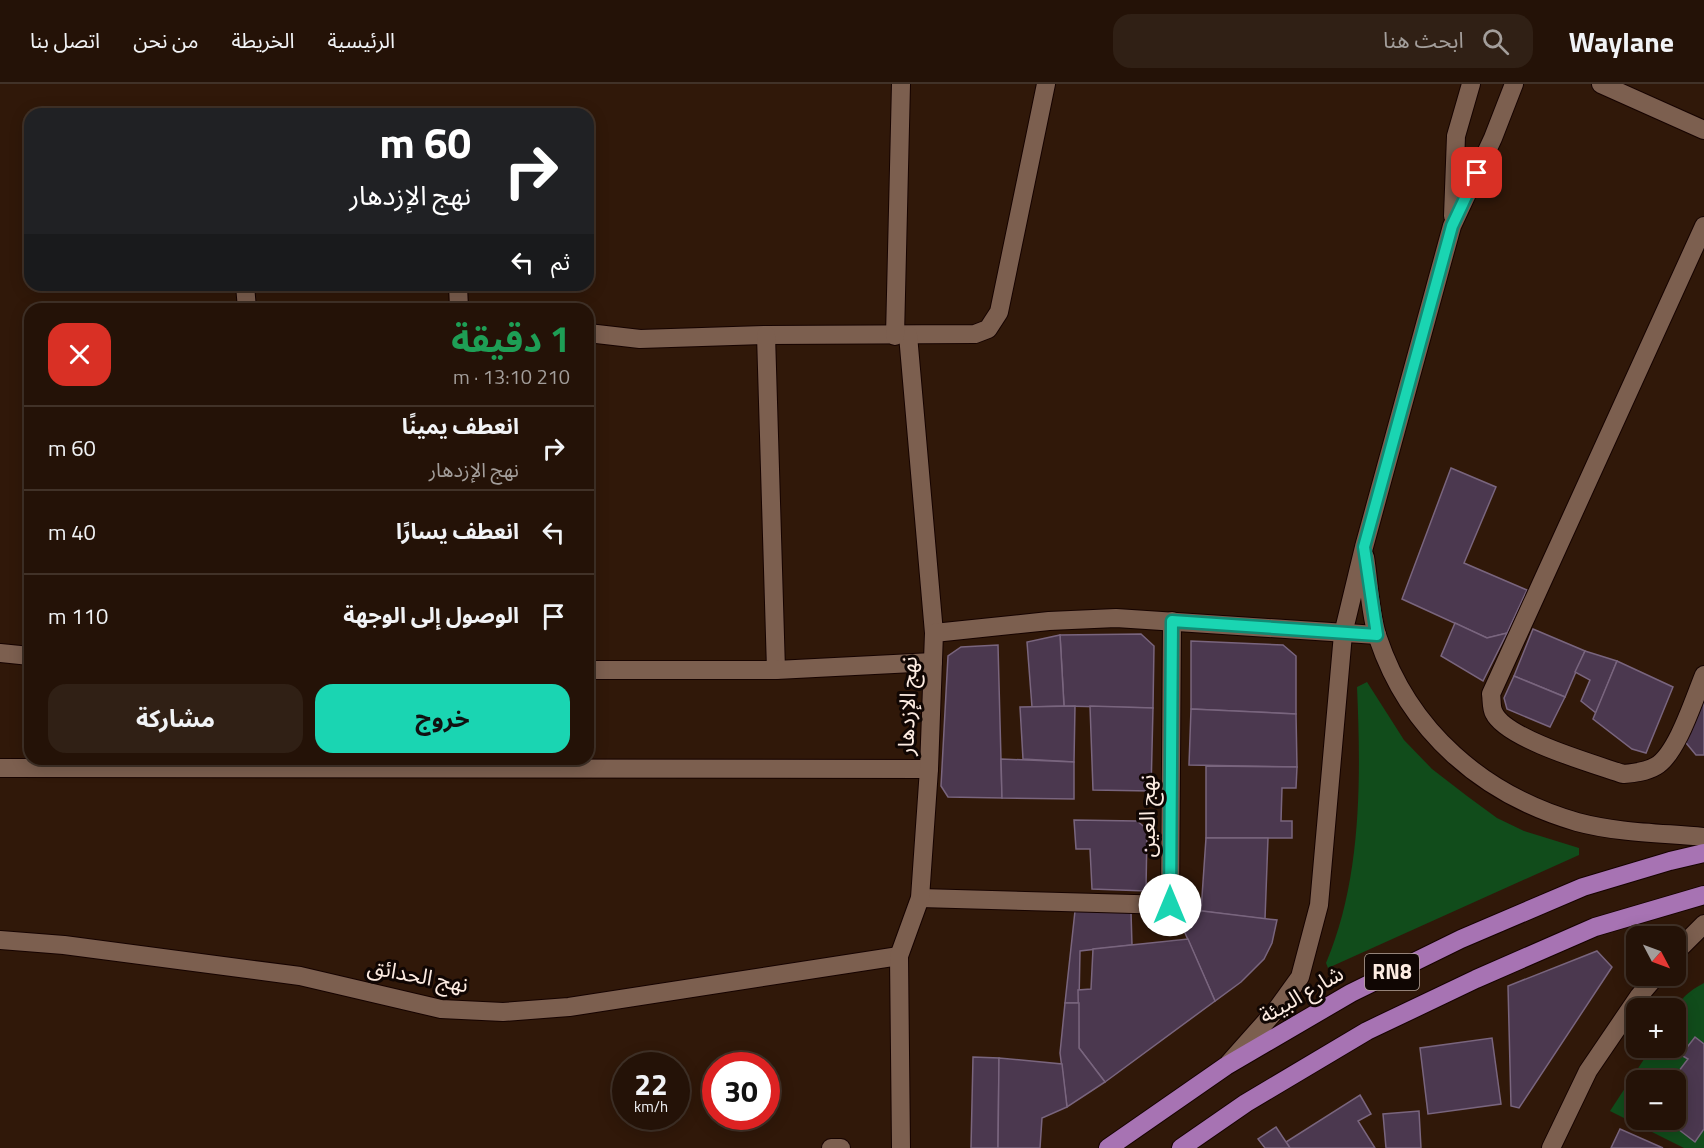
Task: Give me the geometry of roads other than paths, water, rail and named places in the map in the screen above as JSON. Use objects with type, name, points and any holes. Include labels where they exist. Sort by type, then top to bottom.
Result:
[{"type":"main road","name":"شارع البيئة","points":[[1108,1148],[1226,1066],[1350,993],[1461,939],[1583,887],[1704,853]]},
{"type":"main road","name":"RN8","points":[[1181,1148],[1246,1103],[1367,1031],[1476,979],[1595,927],[1704,895]]},
{"type":"street","points":[[901,84],[901,336],[934,633]]},
{"type":"street","points":[[594,334],[640,339],[765,335],[901,336],[975,334],[988,329],[999,312],[1046,84]]},
{"type":"street","points":[[1452,226],[1456,136],[1471,84]]},
{"type":"street","points":[[1226,1066],[1277,1010],[1300,977],[1319,905],[1342,634],[1452,226],[1493,138],[1514,84]]},
{"type":"street","points":[[1601,84],[1704,130]]},
{"type":"street","points":[[1704,226],[1491,694],[1493,711],[1500,721],[1519,736],[1623,774],[1632,773],[1655,767],[1672,751],[1704,675]]},
{"type":"street","points":[[765,335],[777,670]]},
{"type":"street","points":[[1364,547],[1377,635],[1387,661],[1423,724],[1453,755],[1490,784],[1531,806],[1577,822],[1614,830],[1704,837]]},
{"type":"street","name":"نهج الإزدهار","points":[[901,1148],[899,956],[920,898],[929,769],[934,633],[1048,621],[1116,618],[1377,635]]},
{"type":"street","name":"نهج العين","points":[[920,898],[1170,905],[1172,621]]},
{"type":"street","points":[[0,653],[24,655]]},
{"type":"street","points":[[594,670],[777,670],[933,662]]},
{"type":"street","points":[[0,768],[56,765]]},
{"type":"street","points":[[246,765],[929,769]]},
{"type":"street","points":[[1686,942],[1704,924]]},
{"type":"street","name":"نهج الحدائق","points":[[0,940],[64,945],[300,976],[441,1009],[503,1012],[569,1006],[899,956]]},
{"type":"street","points":[[1551,1148],[1588,1071],[1648,986]]},
{"type":"street","points":[[831,1148],[841,1148]]}]
